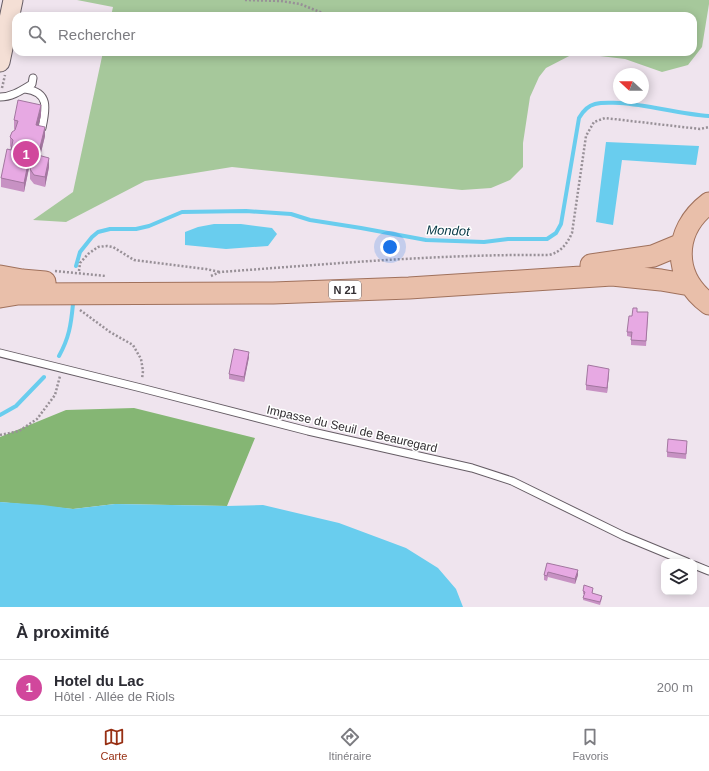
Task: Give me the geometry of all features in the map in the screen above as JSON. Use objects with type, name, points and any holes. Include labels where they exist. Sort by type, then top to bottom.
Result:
[{"type":"main road","points":[[709,204],[699,211],[688,226],[682,244],[681,258],[684,272],[690,286],[699,297],[709,304]]},
{"type":"main road","name":"N 21","points":[[0,276],[22,280],[110,285],[404,281],[605,264],[653,256],[682,244]]},
{"type":"main road","name":"N 21","points":[[0,297],[18,294],[273,293],[409,288],[612,275],[661,280],[690,286]]},
{"type":"street","points":[[0,62],[13,0]]},
{"type":"lane","points":[[0,97],[18,93],[25,89],[32,84],[33,78]]},
{"type":"lane","points":[[25,89],[34,90],[42,96],[46,108],[42,128]]},
{"type":"lane","name":"Impasse du Seuil de Beauregard","points":[[0,353],[308,431],[472,468],[512,481],[624,536],[680,559]]},
{"type":"lane","points":[[697,566],[709,571]]},
{"type":"path","points":[[245,0],[280,1],[300,4],[320,12]]},
{"type":"path","points":[[79,272],[80,263],[88,254],[98,248],[107,246],[113,247],[134,260],[220,272],[388,260],[503,254],[549,255],[556,253],[567,243],[572,233],[586,136],[594,122],[605,118],[700,130],[709,127]]},
{"type":"path","points":[[50,270],[110,276]]},
{"type":"path","points":[[206,278],[220,272]]},
{"type":"path","points":[[78,306],[85,315],[134,345],[141,359],[143,371],[141,388]]},
{"type":"path","points":[[0,435],[19,431],[37,419],[55,395],[60,376]]},
{"type":"green space","points":[[77,0],[709,0],[702,47],[697,53],[697,12],[112,12],[113,7]]},
{"type":"green space","points":[[102,56],[569,56],[546,68],[539,77],[530,97],[523,143],[523,167],[510,180],[491,188],[462,190],[232,167],[145,181],[66,222],[33,220],[73,192]]},
{"type":"green space","points":[[600,56],[695,56],[688,65],[662,72],[625,59]]},
{"type":"green space","points":[[134,408],[255,438],[227,506],[115,504],[73,509],[0,502],[0,437],[66,410]]},
{"type":"water","points":[[606,142],[699,146],[696,165],[622,160],[613,225],[596,222]]},
{"type":"water","points":[[214,224],[241,224],[272,228],[277,234],[268,246],[226,249],[185,245],[185,232],[198,227]]},
{"type":"water","points":[[0,502],[73,509],[115,504],[227,506],[263,505],[339,523],[406,548],[438,568],[456,589],[463,607],[0,607]]},
{"type":"building","points":[[18,100],[41,105],[36,125],[45,127],[38,155],[49,158],[45,177],[34,175],[30,169],[32,159],[29,159],[24,183],[1,178],[7,149],[11,150],[13,140],[10,137],[12,132],[15,130],[18,121],[14,120]]},
{"type":"building","points":[[633,308],[637,308],[637,312],[648,312],[646,341],[631,340],[632,332],[627,332],[629,316],[632,316]]},
{"type":"building","points":[[234,349],[249,352],[244,377],[229,374]]},
{"type":"building","points":[[588,365],[609,369],[607,388],[586,385]]},
{"type":"building","points":[[668,439],[687,441],[686,454],[667,452]]},
{"type":"building","points":[[547,563],[578,570],[575,579],[548,572],[547,576],[544,575]]},
{"type":"building","points":[[584,585],[593,588],[592,593],[602,596],[600,602],[583,598],[585,592],[583,591]]},
{"type":"waterway","name":"Mondot","points":[[76,266],[80,252],[98,232],[110,229],[136,229],[149,226],[182,212],[246,211],[291,214],[310,220],[426,240],[484,242],[508,239],[547,239],[556,233],[561,224],[579,118],[587,107],[598,103],[620,103],[709,116]]},
{"type":"waterway","points":[[59,356],[69,331],[73,304]]},
{"type":"waterway","name":"Mondot","points":[[0,415],[16,406],[44,377]]},
{"type":"place","name":"Hotel du Lac","points":[[26,154]]}]
